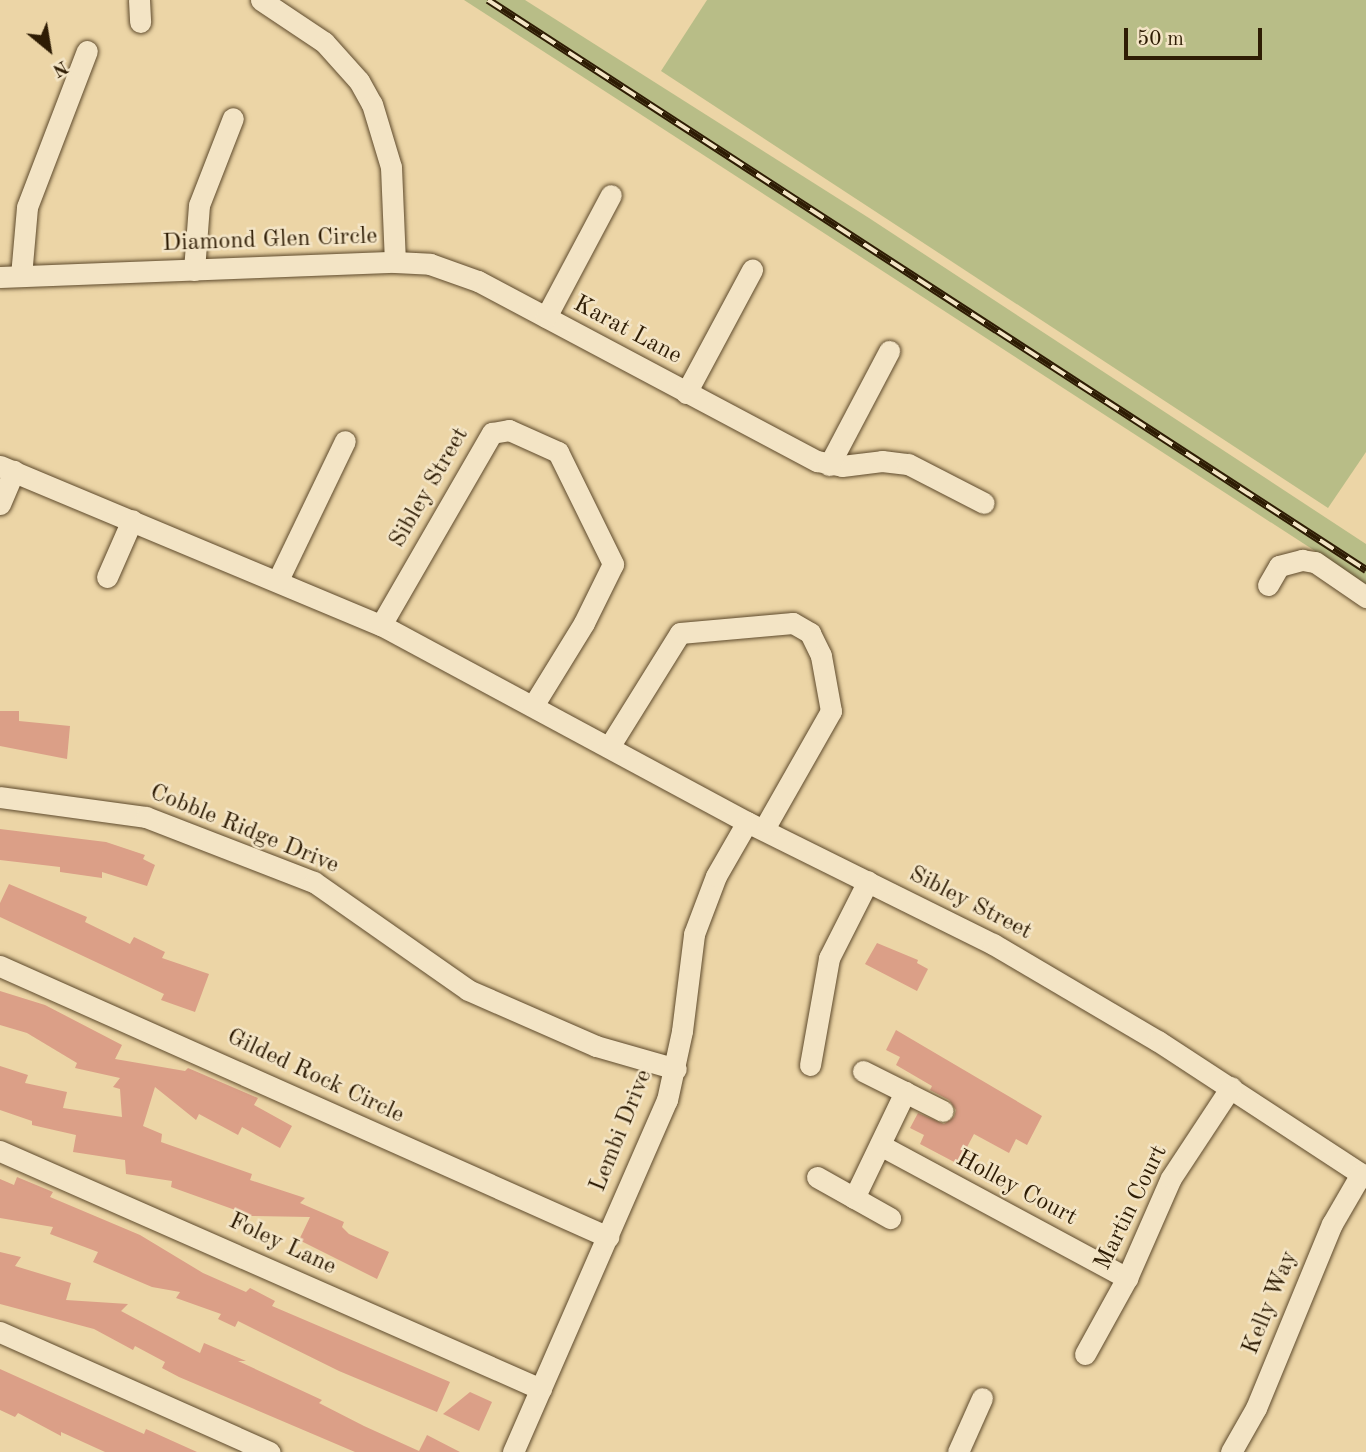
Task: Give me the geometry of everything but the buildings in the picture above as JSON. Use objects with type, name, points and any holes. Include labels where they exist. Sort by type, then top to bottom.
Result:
[{"type":"street","points":[[139,0],[140,22]]},
{"type":"street","name":"Diamond Glen Circle","points":[[11,277],[395,262],[391,167],[372,104],[351,71],[324,43],[261,0]]},
{"type":"street","points":[[11,277],[27,207],[87,51]]},
{"type":"street","points":[[194,270],[199,205],[233,118]]},
{"type":"street","points":[[546,317],[611,195]]},
{"type":"street","name":"Karat Lane","points":[[395,262],[430,264],[462,274],[686,393],[829,465]]},
{"type":"street","points":[[686,393],[752,270]]},
{"type":"street","points":[[889,351],[829,465],[908,464],[984,503]]},
{"type":"street","name":"Sibley Street","points":[[382,625],[492,433],[509,430],[558,452],[613,564],[584,623],[533,706]]},
{"type":"street","points":[[278,580],[345,441]]},
{"type":"street","points":[[0,504],[7,468]]},
{"type":"street","name":"Sibley Street","points":[[7,468],[382,625],[755,825],[993,944],[1231,1087],[1364,1175]]},
{"type":"street","points":[[107,577],[132,520]]},
{"type":"street","points":[[1268,585],[1279,566],[1301,560],[1315,562],[1366,597]]},
{"type":"street","name":"Lembi Drive","points":[[513,1452],[607,1237],[676,1069],[694,934],[716,876],[755,825],[831,711],[821,656],[810,633],[793,624],[680,633],[609,747]]},
{"type":"street","name":"Cobble Ridge Drive","points":[[0,797],[146,817],[314,882],[468,990],[596,1046],[676,1069]]},
{"type":"street","points":[[810,1065],[829,958],[868,881]]},
{"type":"street","name":"Gilded Rock Circle","points":[[0,966],[607,1237]]},
{"type":"street","points":[[863,1071],[943,1111]]},
{"type":"street","name":"Martin Court","points":[[1085,1354],[1127,1278],[1171,1178],[1231,1087]]},
{"type":"street","points":[[854,1198],[905,1092]]},
{"type":"street","name":"Holley Court","points":[[880,1145],[1127,1278]]},
{"type":"street","name":"Foley Lane","points":[[0,1151],[541,1389]]},
{"type":"street","name":"Kelly Way","points":[[1231,1452],[1256,1408],[1332,1224],[1364,1175]]},
{"type":"street","points":[[817,1177],[890,1218]]},
{"type":"street","points":[[0,1332],[269,1452]]},
{"type":"street","points":[[958,1452],[982,1398]]},
{"type":"green space","points":[[464,0],[525,0],[869,218],[1366,544],[1366,584]]},
{"type":"green space","points":[[707,0],[1366,0],[1366,452],[1328,508],[661,71]]},
{"type":"railway","points":[[488,0],[1366,570]]}]
